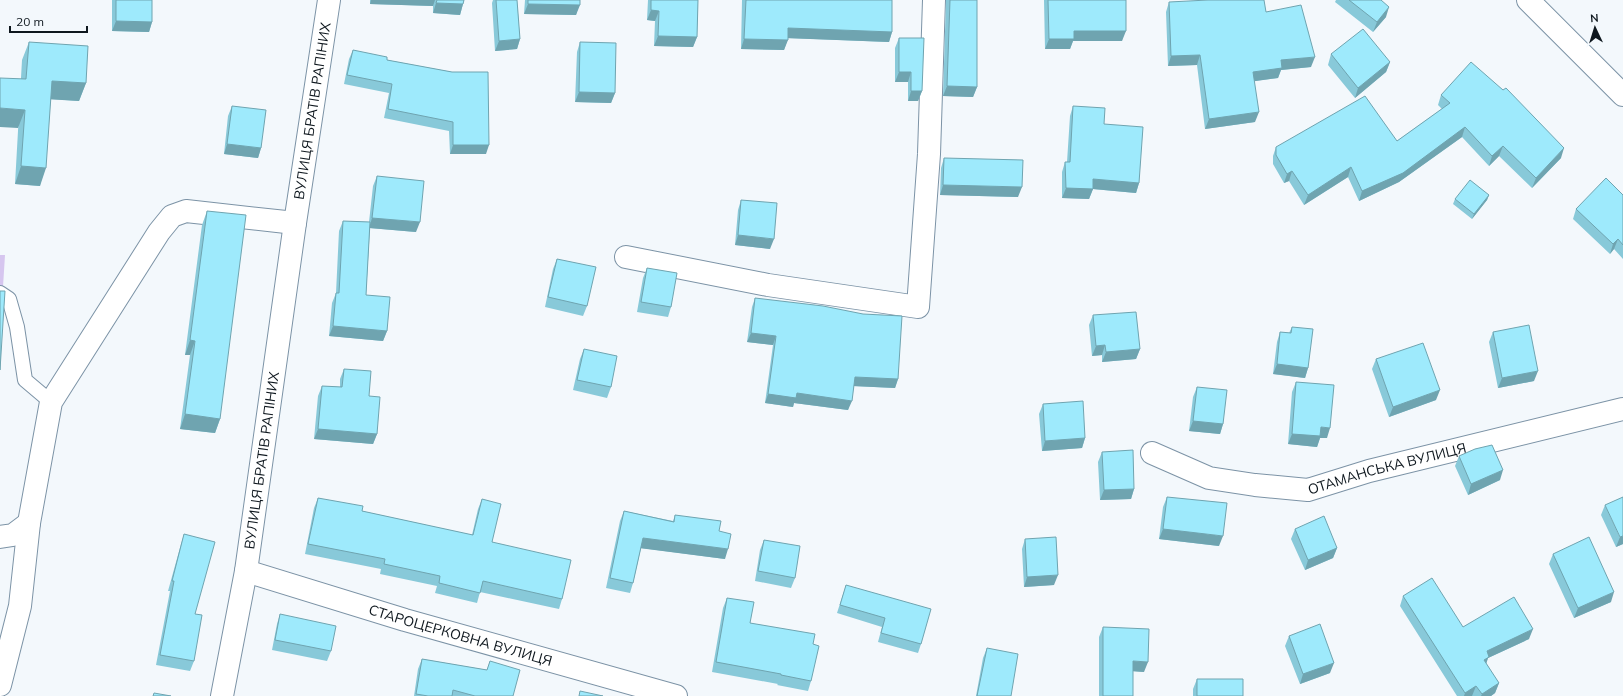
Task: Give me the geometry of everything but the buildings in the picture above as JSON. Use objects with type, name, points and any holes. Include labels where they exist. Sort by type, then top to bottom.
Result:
[{"type":"street","name":"ВУЛИЦЯ БРАТІВ РАПІНИХ","points":[[222,696],[246,571],[295,223],[329,0]]},
{"type":"street","points":[[626,257],[768,285],[918,307],[929,154],[934,0]]},
{"type":"street","points":[[1528,0],[1623,95]]},
{"type":"street","points":[[0,685],[20,606],[29,523],[51,402],[159,232],[172,216],[186,211],[295,223]]},
{"type":"street","name":"ОТАМАНСЬКА ВУЛИЦЯ","points":[[1152,453],[1209,478],[1256,485],[1308,490],[1369,471],[1623,409]]},
{"type":"street","points":[[0,537],[13,535],[29,523]]},
{"type":"street","name":"СТАРОЦЕРКОВНА ВУЛИЦЯ","points":[[246,571],[405,620],[676,696]]},
{"type":"lane","points":[[0,293],[9,299],[17,327],[25,380],[51,402]]},
{"type":"shaded area","points":[[0,255],[5,255],[0,334]]}]
